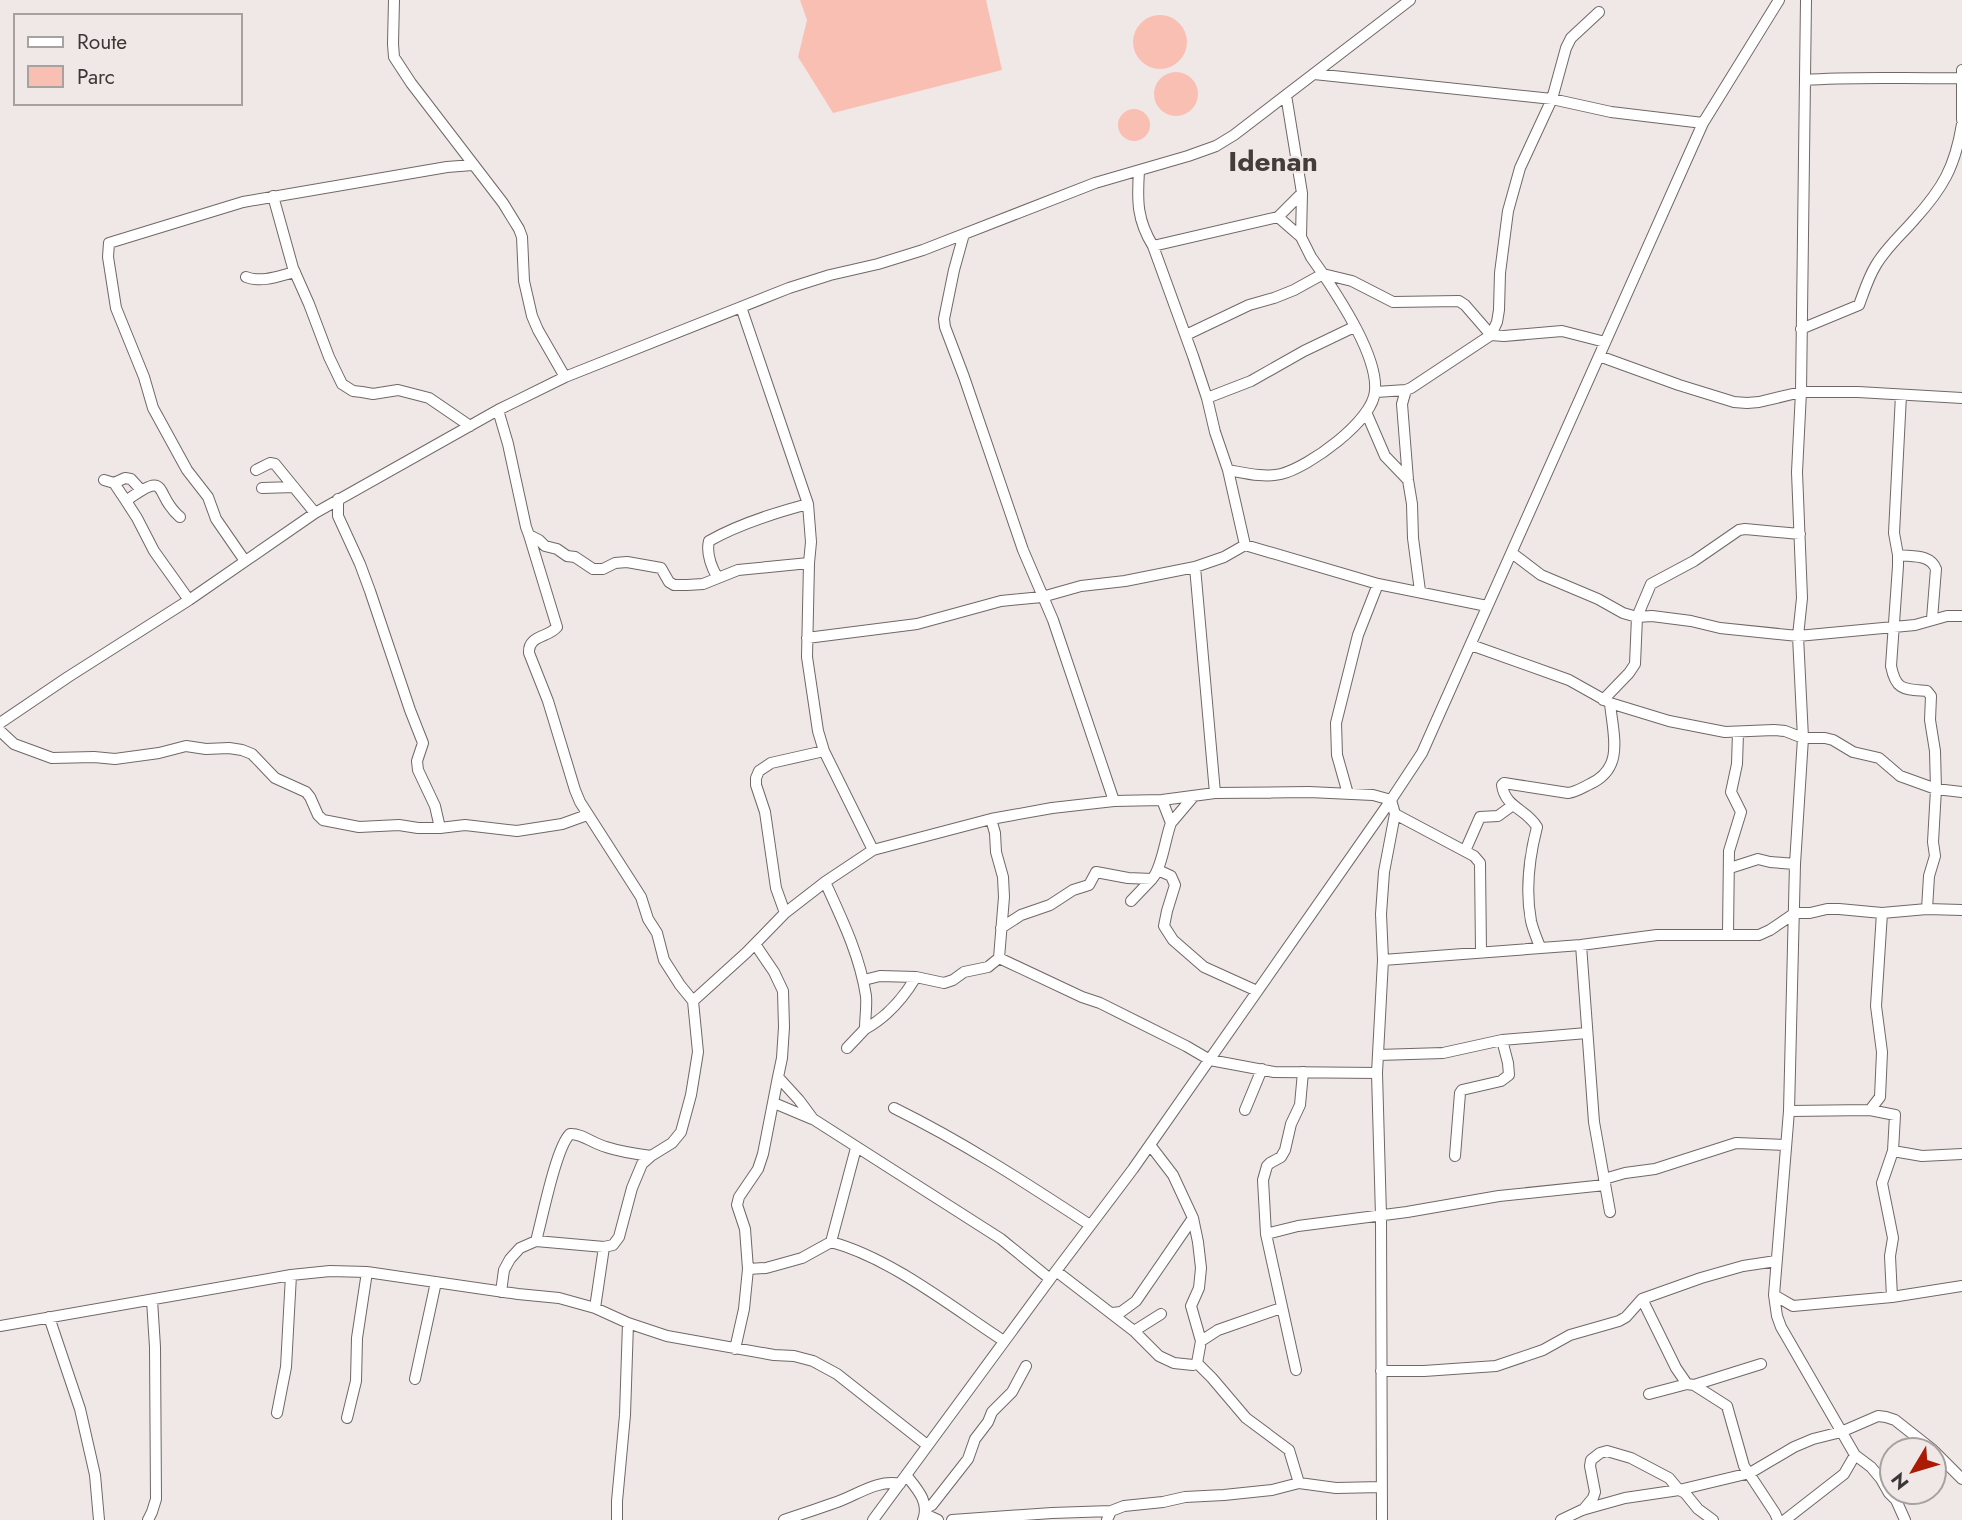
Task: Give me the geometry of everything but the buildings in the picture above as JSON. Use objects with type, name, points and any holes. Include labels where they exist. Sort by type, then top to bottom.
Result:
[{"type":"street","points":[[394,0],[394,57],[400,69],[503,203],[521,233],[524,281],[532,316],[565,377]]},
{"type":"street","points":[[0,723],[315,513],[498,410],[565,377],[789,288],[878,264],[1095,183],[1216,146],[1410,0]]},
{"type":"street","points":[[873,1520],[1150,1145],[1422,753],[1703,123],[1779,0]]},
{"type":"street","points":[[1806,0],[1801,392],[1797,472],[1802,598],[1798,636],[1803,738],[1796,864],[1789,1111],[1774,1295],[1777,1315],[1841,1432],[1855,1455],[1881,1479],[1896,1500],[1905,1520]]},
{"type":"street","points":[[1376,392],[1406,390],[1491,335],[1499,310],[1500,274],[1508,211],[1520,168],[1552,99],[1571,38],[1599,12]]},
{"type":"street","points":[[1314,74],[1552,99],[1611,112],[1703,123]]},
{"type":"street","points":[[1801,329],[1859,305],[1875,266],[1946,179],[1958,150],[1962,122],[1961,74],[1890,79],[1845,77],[1805,80]]},
{"type":"street","points":[[1286,94],[1302,193],[1301,237]]},
{"type":"street","points":[[245,561],[216,519],[208,497],[187,470],[153,408],[144,377],[116,307],[107,246],[111,242],[243,202],[447,167],[473,165]]},
{"type":"street","points":[[1139,171],[1139,213],[1144,231],[1153,246],[1186,335],[1228,470],[1245,545]]},
{"type":"street","points":[[1153,246],[1278,217],[1302,193]]},
{"type":"street","points":[[273,196],[295,272],[342,384],[354,391],[373,394],[398,390],[429,398],[470,426]]},
{"type":"street","points":[[1228,470],[1250,475],[1268,475],[1282,474],[1297,468],[1353,429],[1376,392],[1365,344],[1301,237],[1278,217]]},
{"type":"street","points":[[964,234],[944,319],[945,327],[1023,550],[1057,632],[1114,801]]},
{"type":"street","points":[[246,277],[254,280],[295,272]]},
{"type":"street","points":[[1186,335],[1249,305],[1294,290],[1322,274],[1352,281],[1393,302],[1459,301],[1491,335],[1562,331],[1605,342]]},
{"type":"street","points":[[741,307],[808,505],[811,541],[807,657],[818,731],[824,751],[873,850]]},
{"type":"street","points":[[1206,398],[1251,381],[1354,327]]},
{"type":"street","points":[[1599,356],[1734,402],[1746,403],[1801,392],[1858,391],[1962,398]]},
{"type":"street","points":[[1406,390],[1402,404],[1420,591]]},
{"type":"street","points":[[1901,395],[1894,533],[1898,555],[1891,666],[1898,686],[1927,691],[1931,696],[1930,720],[1936,789],[1933,842],[1935,856],[1927,908]]},
{"type":"street","points":[[498,410],[508,444],[522,515],[557,626],[553,631],[536,638],[529,646],[529,653],[548,701],[575,790],[587,816],[641,897],[648,919],[657,933],[664,960],[693,1001],[698,1052],[681,1132],[672,1143],[642,1164],[632,1188],[620,1237],[613,1245],[604,1247],[536,1241],[520,1248],[504,1270],[501,1292]]},
{"type":"street","points":[[1366,412],[1385,456],[1408,480]]},
{"type":"street","points":[[256,470],[270,463],[275,464],[315,513]]},
{"type":"street","points":[[141,490],[131,479],[109,482],[126,501],[188,600]]},
{"type":"street","points":[[126,501],[141,490],[157,486],[164,492],[168,506],[180,517]]},
{"type":"street","points":[[262,488],[294,486]]},
{"type":"street","points":[[338,499],[338,516],[367,582],[419,730],[423,743],[417,761],[418,770],[432,798],[440,828]]},
{"type":"street","points":[[717,578],[708,550],[709,541],[745,523],[808,505]]},
{"type":"street","points":[[1540,947],[1531,922],[1528,883],[1531,850],[1537,827],[1532,819],[1507,800],[1502,787],[1504,783],[1568,793],[1597,781],[1613,761],[1615,745],[1607,702],[1635,664],[1637,617],[1651,584],[1694,561],[1735,532],[1745,529],[1800,534]]},
{"type":"street","points":[[529,535],[545,546],[575,557],[593,569],[603,569],[622,562],[661,568],[669,582],[674,585],[703,584],[738,570],[809,563]]},
{"type":"street","points":[[807,638],[917,624],[1000,601],[1042,597],[1081,586],[1125,581],[1195,567],[1224,557],[1245,545],[1378,584],[1487,606]]},
{"type":"street","points":[[1512,553],[1541,575],[1637,617],[1652,616],[1720,628],[1798,636],[1915,625],[1947,616],[1962,616]]},
{"type":"street","points":[[1898,555],[1928,558],[1933,563],[1936,569],[1932,619]]},
{"type":"street","points":[[1195,567],[1216,793]]},
{"type":"street","points":[[1348,794],[1338,755],[1336,723],[1358,635],[1378,584]]},
{"type":"street","points":[[1471,645],[1569,680],[1607,702],[1670,721],[1725,732],[1785,731],[1803,738],[1825,737],[1853,752],[1879,758],[1900,776],[1936,789],[1962,792]]},
{"type":"street","points":[[0,731],[14,744],[52,758],[115,759],[186,746],[213,750],[236,748],[252,754],[275,778],[306,792],[323,820],[359,827],[399,825],[440,828],[465,825],[517,831],[562,824],[587,816]]},
{"type":"street","points":[[1728,933],[1730,851],[1741,812],[1731,792],[1737,764],[1738,733]]},
{"type":"street","points":[[785,913],[776,888],[765,812],[756,778],[764,766],[771,763],[824,751]]},
{"type":"street","points":[[693,1001],[785,913],[873,850],[991,819],[1114,801],[1162,800],[1216,793],[1348,794],[1373,795],[1391,800]]},
{"type":"street","points":[[1131,901],[1155,874],[1171,823],[1193,797]]},
{"type":"street","points":[[1162,800],[1171,823]]},
{"type":"street","points":[[1383,1519],[1377,1073],[1382,960],[1381,914],[1384,872],[1395,814],[1391,800]]},
{"type":"street","points":[[1465,851],[1479,817],[1498,816],[1513,805]]},
{"type":"street","points":[[1395,814],[1474,856],[1480,863],[1481,952]]},
{"type":"street","points":[[864,980],[880,975],[916,976],[944,983],[964,972],[988,967],[999,958],[1003,886],[991,819]]},
{"type":"street","points":[[1730,868],[1758,859],[1796,864]]},
{"type":"street","points":[[1001,928],[1021,915],[1050,905],[1073,890],[1089,885],[1096,872],[1128,878],[1155,874],[1171,876],[1175,885],[1164,926],[1173,940],[1204,967],[1257,991]]},
{"type":"street","points":[[825,883],[848,932],[864,980],[865,1029]]},
{"type":"street","points":[[1382,960],[1581,945],[1657,935],[1759,935],[1795,913],[1839,909],[1882,914],[1927,908],[1962,910]]},
{"type":"street","points":[[1870,1110],[1880,1097],[1882,1052],[1876,1006],[1882,914]]},
{"type":"street","points":[[735,1349],[744,1309],[748,1269],[745,1229],[737,1205],[739,1197],[761,1162],[768,1138],[782,1058],[784,1027],[783,991],[755,944]]},
{"type":"street","points":[[1581,945],[1594,1122],[1610,1212]]},
{"type":"street","points":[[999,958],[1100,1003],[1210,1060],[1275,1072],[1377,1073]]},
{"type":"street","points":[[847,1048],[865,1029],[889,1012],[916,976]]},
{"type":"street","points":[[1378,1055],[1443,1052],[1502,1041],[1587,1033]]},
{"type":"street","points":[[1455,1156],[1462,1090],[1501,1081],[1509,1075],[1502,1041]]},
{"type":"street","points":[[1245,1110],[1262,1069]]},
{"type":"street","points":[[1296,1370],[1266,1234],[1263,1180],[1270,1163],[1281,1157],[1285,1150],[1291,1124],[1300,1105],[1303,1072]]},
{"type":"street","points":[[778,1077],[813,1119]]},
{"type":"street","points":[[774,1103],[813,1119],[1001,1239],[1112,1313],[1159,1356],[1174,1363],[1197,1363]]},
{"type":"street","points":[[894,1108],[996,1163],[1090,1225]]},
{"type":"street","points":[[1789,1111],[1870,1110],[1895,1115],[1893,1152],[1882,1183],[1893,1238],[1890,1256],[1892,1297]]},
{"type":"street","points":[[536,1241],[556,1164],[569,1134],[577,1133],[592,1143],[623,1152],[651,1156]]},
{"type":"street","points":[[1266,1234],[1298,1226],[1604,1182],[1625,1173],[1655,1169],[1737,1143],[1786,1145]]},
{"type":"street","points":[[1150,1145],[1173,1175],[1193,1218],[1201,1268],[1199,1288],[1191,1306],[1201,1340],[1197,1363]]},
{"type":"street","points":[[831,1242],[856,1148]]},
{"type":"street","points":[[1893,1152],[1922,1156],[1962,1154]]},
{"type":"street","points":[[1112,1313],[1121,1312],[1136,1301],[1193,1218]]},
{"type":"street","points":[[748,1269],[766,1268],[802,1258],[831,1242],[843,1245],[884,1264],[1004,1341]]},
{"type":"street","points":[[595,1308],[604,1247]]},
{"type":"street","points":[[1381,1371],[1496,1366],[1544,1350],[1570,1335],[1619,1321],[1632,1312],[1642,1299],[1743,1266],[1776,1261]]},
{"type":"street","points":[[0,1326],[291,1275],[330,1271],[367,1272],[559,1298],[595,1308],[667,1336],[813,1361],[837,1374],[927,1445]]},
{"type":"street","points":[[347,1419],[356,1381],[357,1338],[367,1272]]},
{"type":"street","points":[[277,1413],[286,1367],[291,1275]]},
{"type":"street","points":[[415,1379],[436,1282]]},
{"type":"street","points":[[1777,1315],[1793,1306],[1892,1297],[1961,1287]]},
{"type":"street","points":[[1774,1295],[1793,1306]]},
{"type":"street","points":[[1642,1299],[1676,1368],[1690,1385],[1727,1406],[1742,1461],[1778,1520]]},
{"type":"street","points":[[148,1520],[156,1499],[152,1300]]},
{"type":"street","points":[[1201,1340],[1218,1330],[1281,1308]]},
{"type":"street","points":[[1134,1331],[1161,1314]]},
{"type":"street","points":[[49,1317],[80,1409],[95,1475],[99,1520]]},
{"type":"street","points":[[617,1520],[627,1388],[628,1323]]},
{"type":"street","points":[[1197,1363],[1246,1418],[1289,1450],[1300,1483]]},
{"type":"street","points":[[1649,1394],[1760,1364]]},
{"type":"street","points":[[925,1514],[968,1459],[975,1439],[992,1412],[1012,1392],[1026,1366]]},
{"type":"street","points":[[1562,1520],[1584,1515],[1625,1498],[1679,1490],[1750,1473],[1813,1438],[1841,1432],[1878,1416],[1895,1420],[1916,1436]]},
{"type":"street","points":[[1584,1515],[1595,1492],[1590,1466],[1594,1456],[1607,1451],[1631,1458],[1669,1478],[1713,1520]]},
{"type":"street","points":[[1785,1520],[1844,1474],[1855,1455]]},
{"type":"street","points":[[1948,1464],[1962,1479]]},
{"type":"street","points":[[785,1520],[881,1484],[903,1480],[923,1497],[925,1514]]},
{"type":"street","points":[[952,1520],[1052,1513],[1109,1516],[1124,1506],[1185,1497],[1272,1490],[1300,1483],[1336,1488],[1381,1487]]},
{"type":"street","points":[[925,1514],[938,1520]]},
{"type":"green space","points":[[800,0],[986,0],[1002,70],[833,113],[798,57],[807,20]]},
{"type":"green space","points":[[1160,15],[1179,23],[1187,42],[1179,61],[1160,69],[1141,61],[1133,42],[1141,23]]},
{"type":"green space","points":[[1176,72],[1185,73],[1192,78],[1197,85],[1197,103],[1192,110],[1185,115],[1176,116],[1167,115],[1160,110],[1155,103],[1154,94],[1155,85],[1160,78],[1167,73]]},
{"type":"green space","points":[[1134,109],[1145,114],[1150,125],[1145,136],[1134,141],[1123,136],[1118,125],[1123,114]]},
{"type":"district","name":"Idenan","points":[[1273,161]]}]
